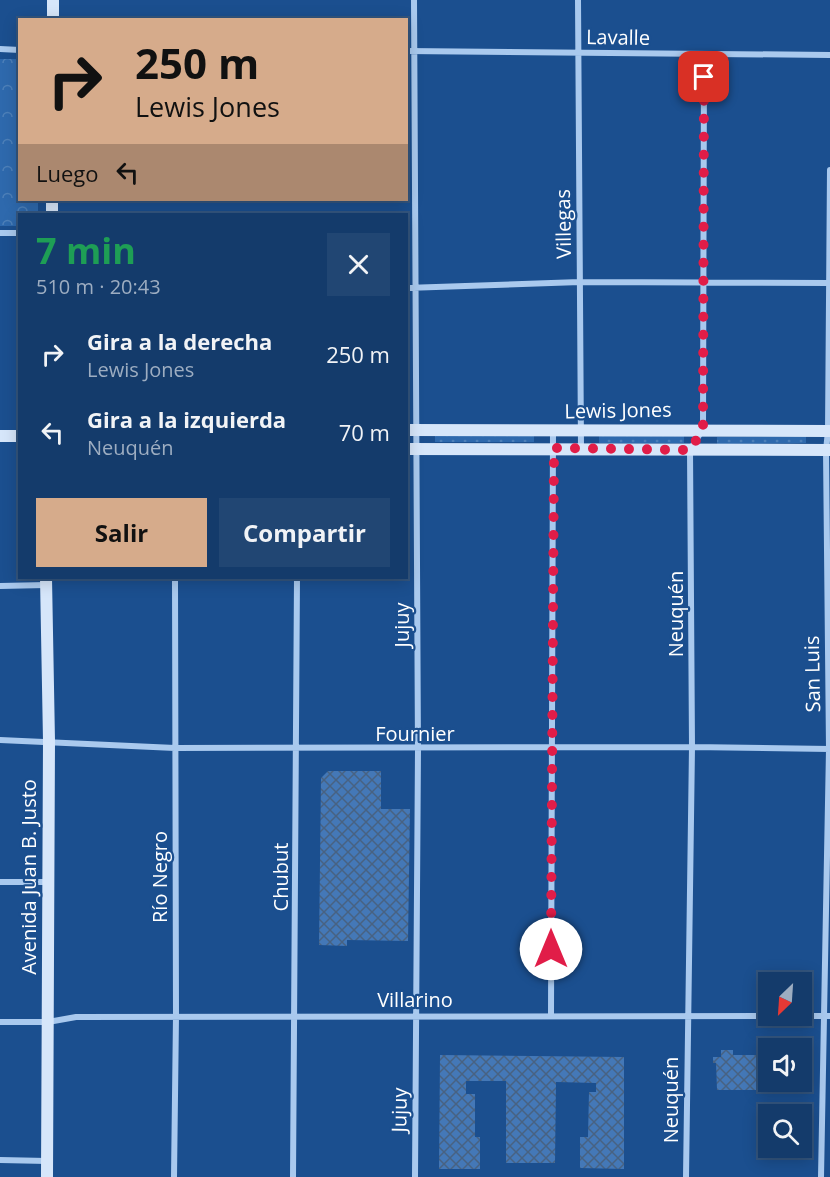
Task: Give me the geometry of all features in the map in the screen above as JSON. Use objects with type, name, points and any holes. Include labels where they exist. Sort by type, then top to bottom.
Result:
[{"type":"main road","points":[[53,0],[53,18]]},
{"type":"main road","name":"Lewis Jones","points":[[412,430],[829,431]]},
{"type":"main road","points":[[0,436],[18,436]]},
{"type":"main road","name":"Lewis Jones","points":[[412,449],[828,450]]},
{"type":"main road","name":"Avenida Juan B. Justo","points":[[46,581],[49,741],[47,1177]]},
{"type":"street","name":"Jujuy","points":[[414,0],[418,288],[412,430],[418,750],[415,1177]]},
{"type":"street","name":"Villegas","points":[[578,0],[581,448]]},
{"type":"street","points":[[0,50],[18,50]]},
{"type":"street","name":"Lavalle","points":[[408,51],[830,55]]},
{"type":"street","points":[[690,450],[703,429],[704,55]]},
{"type":"street","points":[[408,148],[416,148]]},
{"type":"street","name":"San Luis","points":[[821,1177],[830,749],[828,450],[830,170]]},
{"type":"street","points":[[0,233],[18,233]]},
{"type":"street","points":[[408,288],[580,282],[829,283]]},
{"type":"street","points":[[550,1016],[554,431]]},
{"type":"street","name":"Neuquén","points":[[686,1177],[692,747],[690,450]]},
{"type":"street","name":"Río Negro","points":[[174,1177],[175,579]]},
{"type":"street","name":"Chubut","points":[[293,1177],[298,749],[297,579]]},
{"type":"street","points":[[0,586],[46,581]]},
{"type":"street","name":"Fournier","points":[[0,740],[175,748],[830,749]]},
{"type":"street","points":[[0,882],[47,882]]},
{"type":"street","name":"Villarino","points":[[0,1022],[48,1022],[76,1017],[826,1016]]},
{"type":"street","points":[[0,1160],[47,1161]]},
{"type":"green space","points":[[0,59],[18,59],[18,201],[38,201],[38,213],[18,213],[18,226],[0,226]]},
{"type":"green space","points":[[435,435],[534,435],[534,442],[435,442]]},
{"type":"green space","points":[[599,436],[684,436],[684,443],[599,443]]},
{"type":"green space","points":[[806,436],[806,443],[717,444],[717,437]]},
{"type":"building","points":[[328,771],[381,771],[381,809],[410,809],[408,941],[347,940],[347,946],[319,945],[321,778]]},
{"type":"building","points":[[721,1050],[733,1050],[733,1055],[758,1055],[758,1090],[717,1090],[716,1063],[713,1063],[713,1057],[721,1057]]},
{"type":"building","points":[[440,1055],[624,1057],[624,1169],[580,1168],[580,1137],[588,1137],[589,1092],[596,1092],[596,1083],[556,1082],[555,1163],[506,1163],[506,1081],[466,1081],[466,1094],[475,1094],[475,1137],[480,1137],[480,1169],[439,1169]]},
{"type":"route","points":[[551,949],[554,448],[690,450],[703,429],[704,77]]}]
